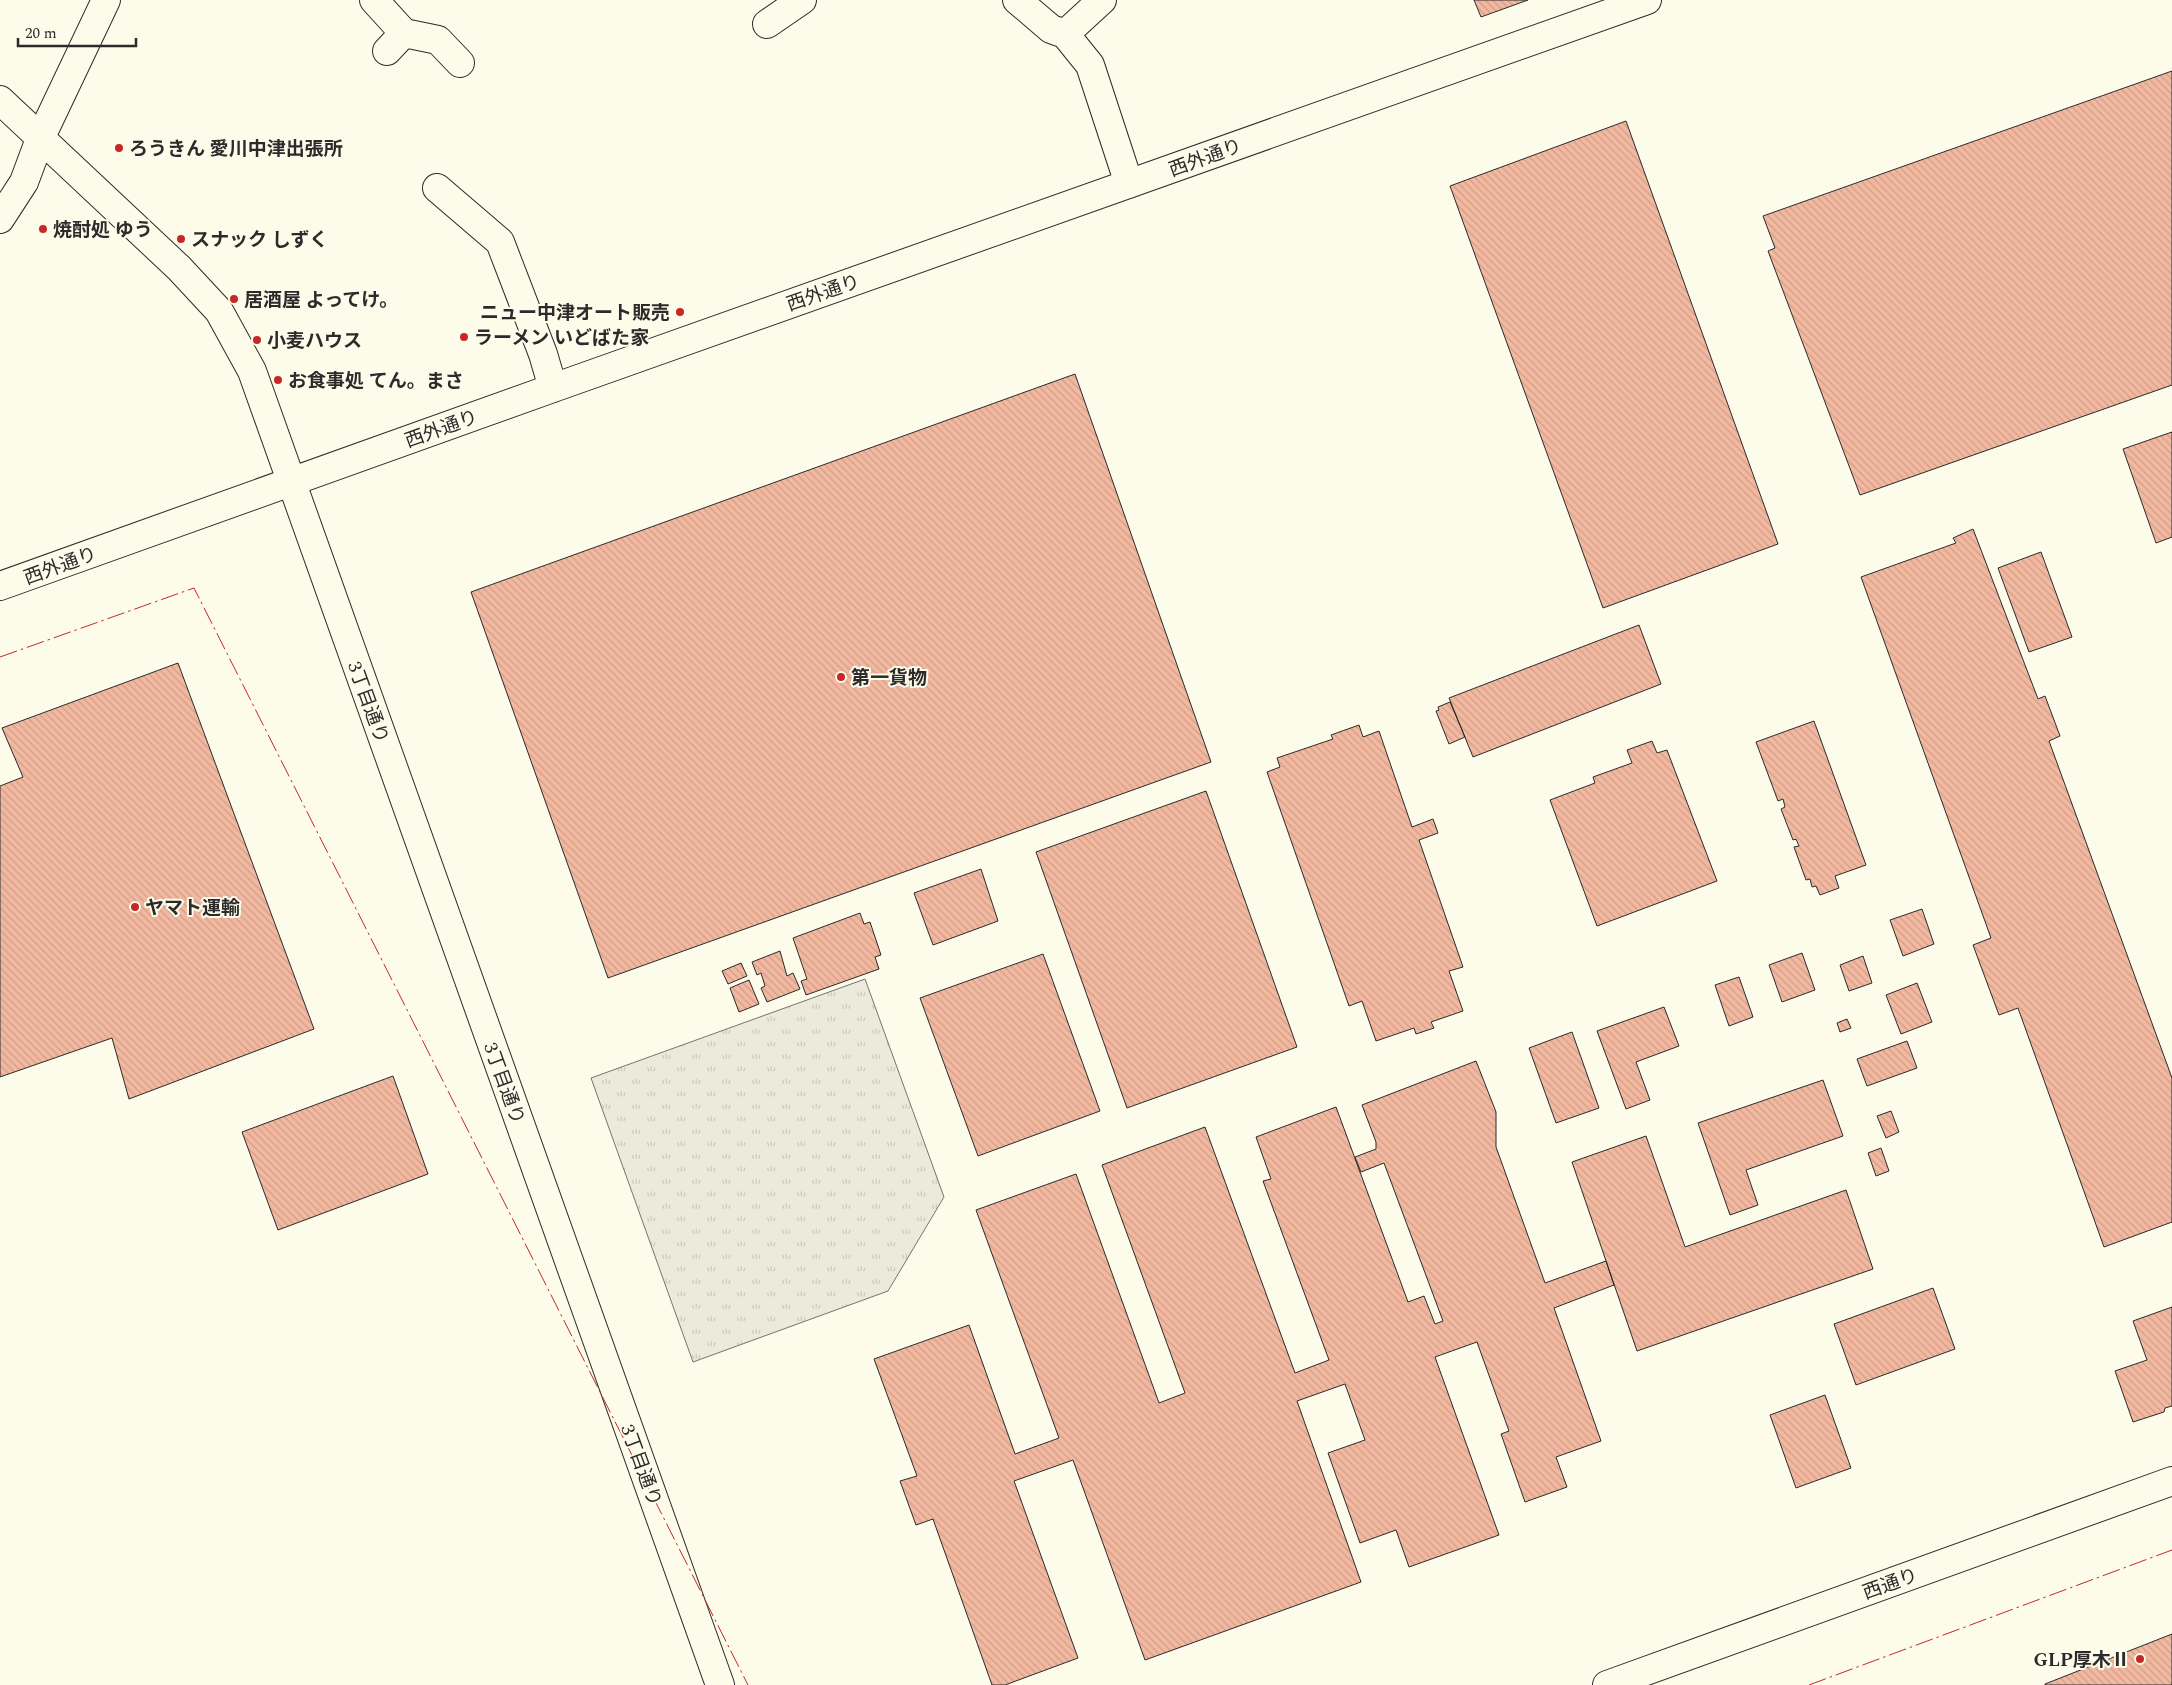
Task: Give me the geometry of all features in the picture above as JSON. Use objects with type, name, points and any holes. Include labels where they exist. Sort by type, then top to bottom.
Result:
[{"type":"street","points":[[0,219],[24,182],[40,139],[106,0]]},
{"type":"street","points":[[374,0],[395,42],[438,40],[460,63]]},
{"type":"street","points":[[768,24],[802,0]]},
{"type":"street","points":[[1017,0],[1051,29],[1065,34],[1090,65],[1129,184]]},
{"type":"street","points":[[1065,34],[1102,0]]},
{"type":"street","name":"西外通り","points":[[0,586],[1647,0]]},
{"type":"street","name":"3丁目通り","points":[[0,100],[179,268],[219,311],[252,371],[720,1685]]},
{"type":"street","points":[[437,188],[500,242],[543,354],[553,388]]},
{"type":"street","name":"西通り","points":[[1607,1685],[2172,1481]]},
{"type":"green space","points":[[865,979],[944,1197],[888,1291],[693,1362],[591,1078]]},
{"type":"building","points":[[1474,0],[1528,0],[1481,17]]},
{"type":"building","points":[[2172,71],[2172,385],[1860,495],[1768,251],[1775,248],[1763,216]]},
{"type":"building","points":[[1626,121],[1778,544],[1603,608],[1450,186]]},
{"type":"building","name":"第一貨物","points":[[1075,374],[1211,762],[608,978],[471,592]]},
{"type":"building","points":[[2172,432],[2172,537],[2156,543],[2123,449]]},
{"type":"building","points":[[1973,529],[2038,699],[2045,696],[2060,736],[2049,741],[2172,1078],[2172,1222],[2104,1247],[2018,1008],[1999,1015],[1973,945],[1991,938],[1861,577],[1956,543],[1953,538]]},
{"type":"building","points":[[2041,552],[2072,637],[2029,652],[1998,568]]},
{"type":"building","points":[[1639,625],[1661,684],[1473,757],[1449,698]]},
{"type":"building","name":"ヤマト運輸","points":[[178,663],[314,1029],[129,1099],[112,1038],[0,1077],[0,786],[23,777],[2,728]]},
{"type":"building","points":[[1450,702],[1465,737],[1449,744],[1436,711],[1439,710],[1438,707]]},
{"type":"building","points":[[1814,721],[1866,865],[1835,876],[1839,888],[1820,895],[1816,886],[1812,887],[1810,879],[1806,880],[1794,847],[1799,846],[1796,839],[1793,840],[1781,809],[1785,807],[1783,799],[1778,801],[1756,742]]},
{"type":"building","points":[[1359,725],[1363,737],[1379,731],[1412,827],[1433,819],[1438,833],[1419,840],[1463,967],[1449,971],[1463,1011],[1431,1022],[1434,1028],[1416,1034],[1414,1028],[1376,1041],[1362,1001],[1349,1006],[1267,772],[1280,767],[1277,758],[1333,739],[1331,735]]},
{"type":"building","points":[[1652,741],[1657,753],[1667,750],[1717,881],[1597,926],[1550,800],[1595,783],[1593,777],[1632,763],[1627,750]]},
{"type":"building","points":[[1206,791],[1297,1047],[1127,1108],[1036,852]]},
{"type":"building","points":[[981,869],[998,921],[933,945],[914,893]]},
{"type":"building","points":[[1922,909],[1934,944],[1903,956],[1890,920]]},
{"type":"building","points":[[860,913],[864,924],[870,922],[881,955],[875,957],[879,969],[806,995],[801,981],[807,979],[793,938]]},
{"type":"building","points":[[780,951],[787,976],[793,973],[800,989],[767,1002],[761,988],[765,986],[761,973],[757,975],[752,962]]},
{"type":"building","points":[[1802,953],[1815,990],[1782,1002],[1769,965]]},
{"type":"building","points":[[1043,954],[1100,1111],[978,1156],[920,998]]},
{"type":"building","points":[[1863,956],[1872,983],[1849,991],[1840,965]]},
{"type":"building","points":[[741,963],[747,976],[728,984],[722,971]]},
{"type":"building","points":[[1739,977],[1753,1017],[1729,1026],[1715,985]]},
{"type":"building","points":[[749,980],[759,1004],[739,1012],[730,988]]},
{"type":"building","points":[[1917,983],[1932,1022],[1901,1034],[1886,995]]},
{"type":"building","points":[[1664,1007],[1679,1046],[1636,1062],[1650,1100],[1626,1109],[1597,1031]]},
{"type":"building","points":[[1847,1019],[1851,1028],[1840,1032],[1837,1023]]},
{"type":"building","points":[[1572,1032],[1599,1108],[1556,1123],[1529,1048]]},
{"type":"building","points":[[1907,1041],[1917,1068],[1867,1086],[1857,1059]]},
{"type":"building","points":[[1476,1061],[1496,1112],[1496,1147],[1545,1283],[1606,1261],[1614,1285],[1554,1308],[1601,1441],[1556,1457],[1567,1487],[1525,1502],[1501,1434],[1509,1431],[1477,1342],[1435,1357],[1499,1535],[1409,1567],[1396,1530],[1360,1543],[1328,1453],[1365,1440],[1345,1384],[1297,1401],[1361,1582],[1145,1660],[1073,1460],[1014,1481],[1078,1658],[1005,1685],[992,1685],[933,1519],[916,1525],[900,1481],[917,1476],[874,1359],[969,1325],[1015,1454],[1059,1438],[976,1210],[1076,1174],[1159,1403],[1185,1393],[1102,1165],[1205,1127],[1295,1373],[1329,1360],[1263,1181],[1271,1179],[1256,1137],[1336,1107],[1408,1302],[1424,1296],[1435,1324],[1443,1321],[1384,1163],[1361,1172],[1355,1157],[1376,1149],[1376,1142],[1362,1105]]},
{"type":"building","points":[[393,1076],[428,1174],[278,1230],[242,1132]]},
{"type":"building","points":[[1823,1080],[1843,1136],[1746,1170],[1758,1205],[1730,1215],[1698,1123]]},
{"type":"building","points":[[1891,1111],[1899,1132],[1886,1138],[1877,1116]]},
{"type":"building","points":[[1646,1136],[1685,1247],[1846,1190],[1873,1269],[1637,1351],[1572,1162]]},
{"type":"building","points":[[1881,1148],[1889,1171],[1876,1176],[1868,1153]]},
{"type":"building","points":[[1933,1288],[1955,1349],[1856,1385],[1834,1324]]},
{"type":"building","points":[[2172,1307],[2172,1406],[2165,1408],[2164,1412],[2133,1422],[2115,1371],[2147,1360],[2133,1321]]},
{"type":"building","points":[[1825,1395],[1851,1468],[1796,1488],[1770,1415]]},
{"type":"building","name":"GLP厚木Ⅱ","points":[[2172,1634],[2172,1685],[2045,1685],[2045,1684]]},
{"type":"power","points":[[0,657],[194,588],[748,1685]]},
{"type":"power","points":[[1809,1685],[2172,1550]]},
{"type":"place","name":"ろうきん 愛川中津出張所","points":[[119,148]]},
{"type":"place","name":"焼酎処 ゆう","points":[[43,229]]},
{"type":"place","name":"スナック しずく","points":[[181,239]]},
{"type":"place","name":"居酒屋 よってけ。","points":[[234,299]]},
{"type":"place","name":"ニュー中津オート販売","points":[[680,312]]},
{"type":"place","name":"ラーメン いどばた家","points":[[464,337]]},
{"type":"place","name":"小麦ハウス","points":[[257,340]]},
{"type":"place","name":"お食事処 てん。まさ","points":[[278,380]]},
{"type":"place","name":"第一貨物","points":[[841,677]]},
{"type":"place","name":"ヤマト運輸","points":[[135,907]]},
{"type":"place","name":"GLP厚木Ⅱ","points":[[2140,1659]]}]
